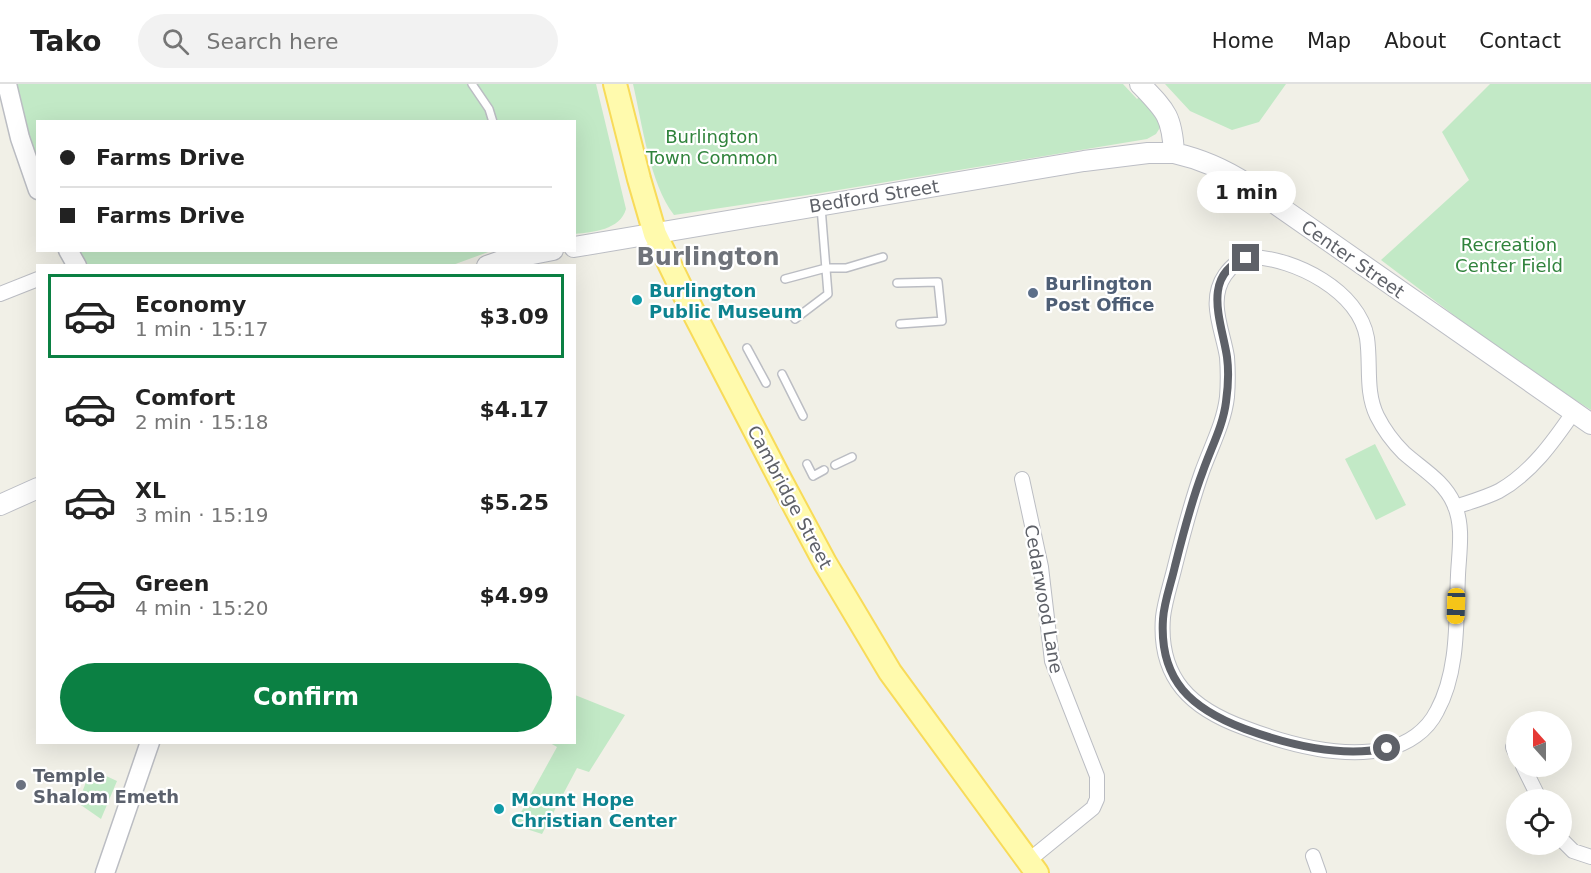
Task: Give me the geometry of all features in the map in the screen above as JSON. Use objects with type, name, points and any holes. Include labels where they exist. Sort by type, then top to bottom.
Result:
[{"type":"main road","name":"Cambridge Street","points":[[615,84],[655,234],[780,479],[825,563],[890,672],[1033,867]]},
{"type":"main road","points":[[1140,84],[1168,117],[1172,128],[1174,153]]},
{"type":"main road","name":"Bedford Street","points":[[576,247],[1099,159],[1148,153],[1174,153]]},
{"type":"main road","name":"Center Street","points":[[1174,153],[1204,161],[1240,179],[1591,424]]},
{"type":"main road","points":[[493,264],[528,253]]},
{"type":"main road","points":[[0,505],[36,489]]},
{"type":"street","points":[[5,88],[36,184]]},
{"type":"street","points":[[1255,256],[1304,270],[1328,285],[1351,305],[1365,332],[1370,391],[1378,418],[1396,445],[1440,484],[1455,507],[1460,534],[1452,663],[1438,710],[1426,726],[1412,738],[1396,746],[1361,752],[1328,750],[1274,738],[1209,714],[1178,685],[1164,646],[1163,618],[1190,508],[1224,412],[1227,366],[1216,301],[1222,279],[1238,262],[1255,256]]},
{"type":"street","points":[[0,294],[36,280]]},
{"type":"street","points":[[1455,507],[1487,496],[1516,480],[1551,444],[1574,413]]},
{"type":"street","name":"Cedarwood Lane","points":[[1022,479],[1041,567],[1052,660],[1094,766],[1098,785],[1097,799],[1093,808],[1033,867]]},
{"type":"street","points":[[105,873],[149,744]]},
{"type":"street","points":[[1572,850],[1591,857]]},
{"type":"street","points":[[1313,856],[1319,873]]},
{"type":"lane","points":[[472,84],[489,110],[492,120]]},
{"type":"lane","points":[[795,319],[828,294],[820,204]]},
{"type":"lane","points":[[785,279],[826,268],[846,268],[883,256]]},
{"type":"lane","points":[[897,283],[938,282],[942,321],[900,324]]},
{"type":"lane","points":[[747,348],[766,383]]},
{"type":"lane","points":[[782,374],[803,416]]},
{"type":"lane","points":[[835,465],[852,457]]},
{"type":"lane","points":[[807,464],[813,476],[824,470]]},
{"type":"green space","points":[[17,84],[596,84],[626,209],[623,216],[612,226],[576,234],[576,120],[36,120],[36,163]]},
{"type":"green space","name":"Burlington Town Common","points":[[633,84],[1123,84],[1137,99],[1140,96],[1155,112],[1161,126],[1156,134],[1147,139],[674,215],[653,170]]},
{"type":"green space","points":[[1165,84],[1286,84],[1259,122],[1232,130],[1190,111]]},
{"type":"green space","name":"Recreation Center Field","points":[[1490,84],[1591,84],[1591,410],[1517,363],[1381,260],[1469,180],[1442,132]]},
{"type":"green space","points":[[79,252],[488,252],[455,264],[86,264]]},
{"type":"green space","points":[[1375,444],[1406,505],[1376,520],[1345,459]]},
{"type":"green space","points":[[576,695],[625,715],[589,772],[577,768],[542,834],[514,825],[557,747],[552,744],[576,744]]},
{"type":"green space","points":[[91,769],[117,781],[101,819],[78,803]]},
{"type":"place","name":"Burlington Post Office","points":[[1033,293]]},
{"type":"place","name":"Burlington Public Museum","points":[[637,300]]},
{"type":"place","name":"Temple Shalom Emeth","points":[[21,785]]},
{"type":"place","name":"Mount Hope Christian Center","points":[[499,809]]},
{"type":"district","name":"Burlington","points":[[708,257]]},
{"type":"route","points":[[1246,258],[1227,271],[1217,294],[1217,316],[1227,359],[1226,404],[1190,508],[1168,594],[1163,631],[1168,661],[1178,685],[1198,705],[1209,714],[1248,730],[1328,750],[1367,752],[1387,748]]}]
